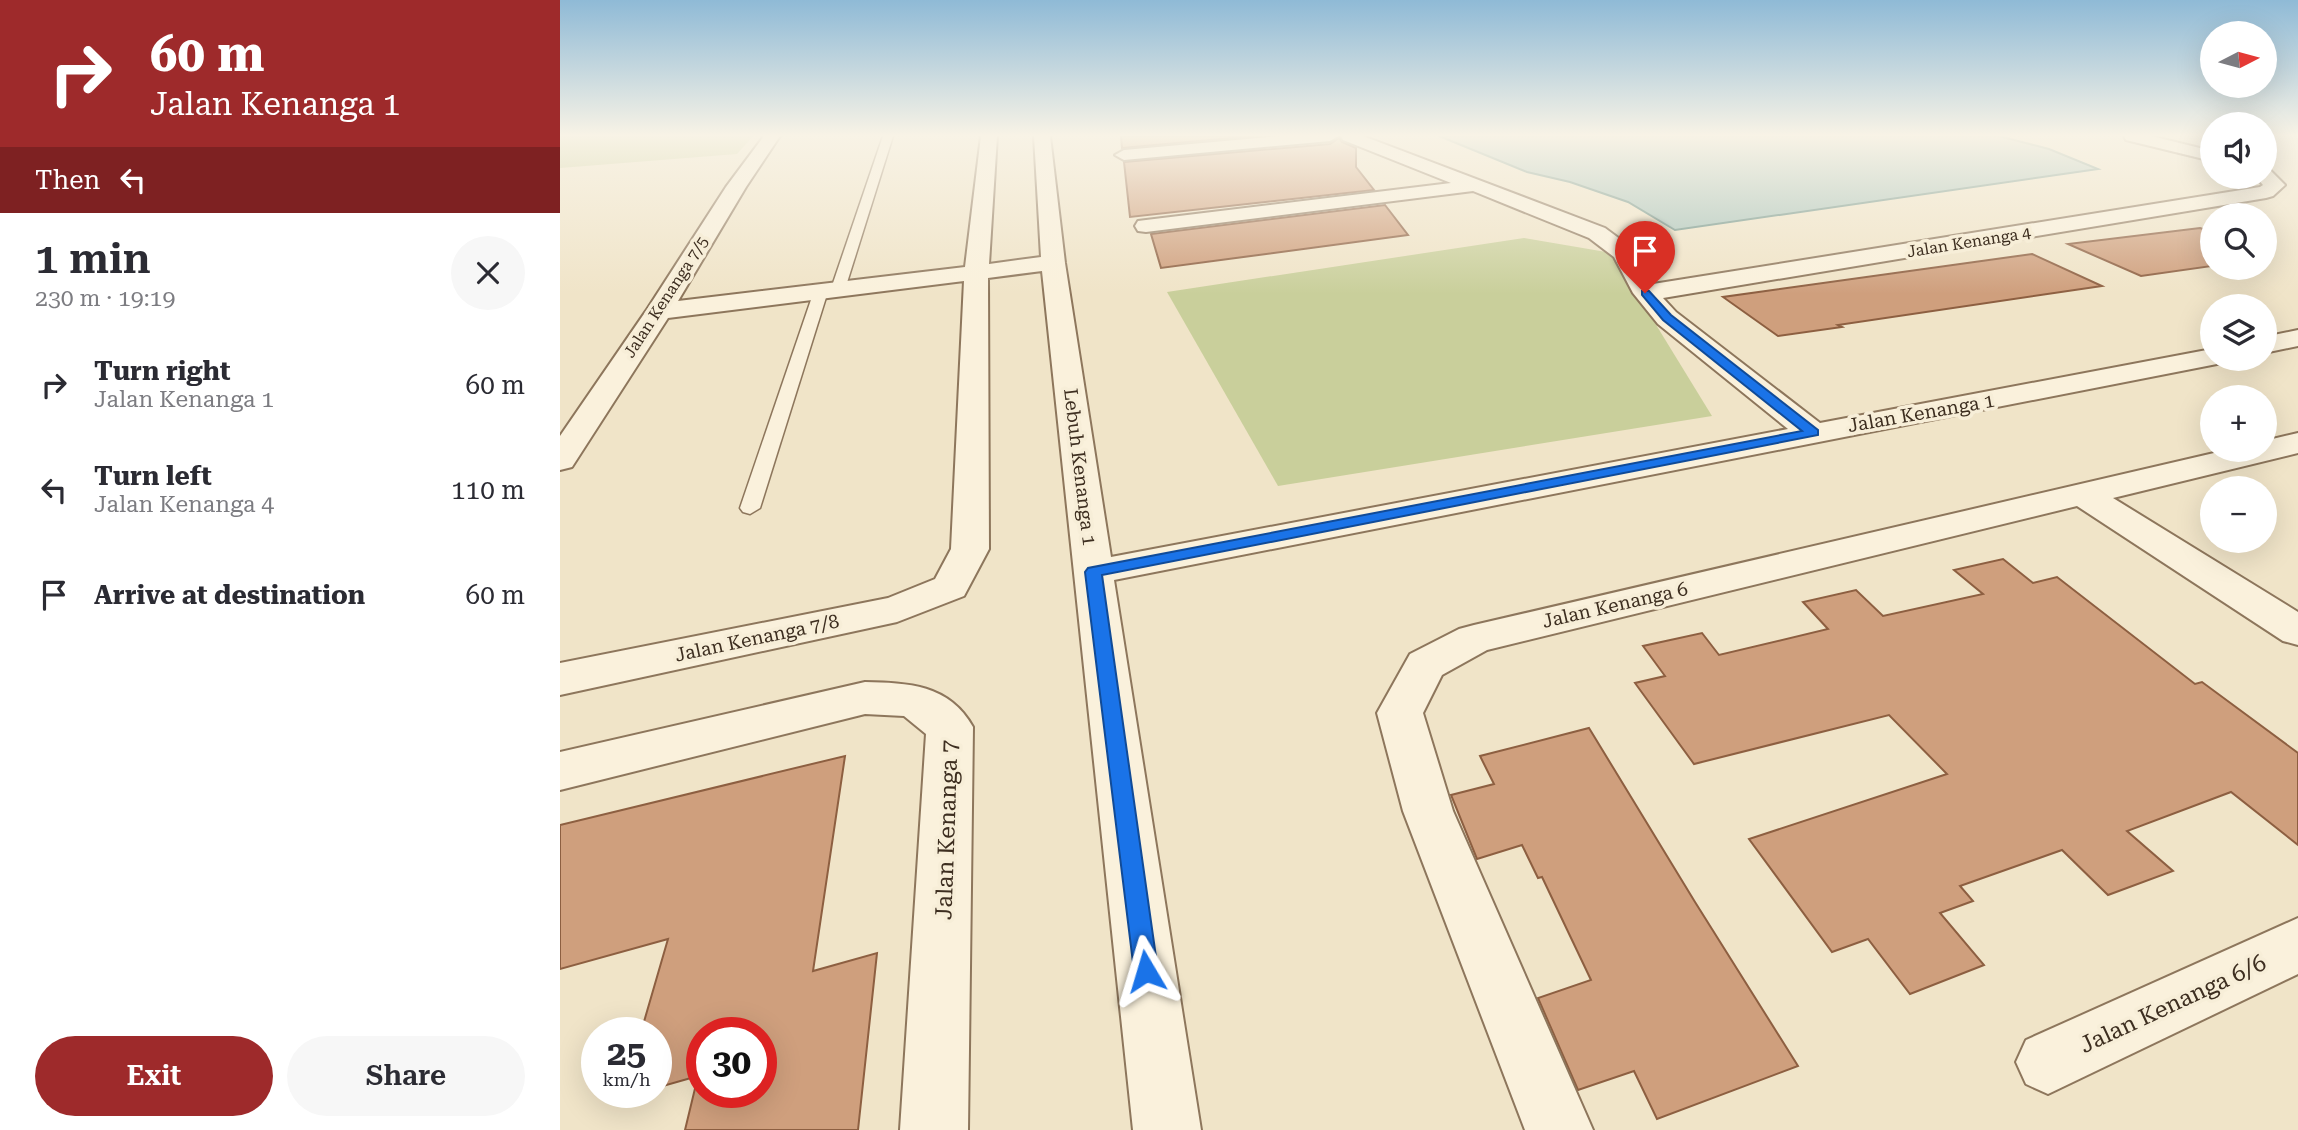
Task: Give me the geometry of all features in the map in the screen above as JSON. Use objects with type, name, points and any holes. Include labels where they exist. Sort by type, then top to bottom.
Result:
[{"type":"street","name":"Jalan Kenanga 7/5","points":[[560,460],[659,311],[735,189]]},
{"type":"street","points":[[976,273],[984,189]]},
{"type":"street","name":"Lebuh Kenanga 1","points":[[1047,189],[1093,572],[1167,1130]]},
{"type":"street","points":[[1146,226],[1448,189]]},
{"type":"street","points":[[1487,189],[1597,233],[1625,253],[1645,293],[1667,317],[1813,433]]},
{"type":"street","name":"Jalan Kenanga 4","points":[[1645,293],[2266,192],[2270,189]]},
{"type":"street","points":[[659,311],[1054,263]]},
{"type":"street","name":"Jalan Kenanga 7/8","points":[[560,680],[897,609],[950,587],[970,549],[976,273]]},
{"type":"street","points":[[2277,342],[2298,338]]},
{"type":"street","name":"Jalan Kenanga 1","points":[[1093,572],[2200,359]]},
{"type":"street","name":"Jalan Kenanga 6","points":[[1559,1130],[1428,811],[1400,713],[1425,665],[1474,639],[2298,443]]},
{"type":"street","points":[[2082,495],[2298,631]]},
{"type":"street","name":"Jalan Kenanga 7","points":[[560,771],[865,698],[914,700],[950,727],[934,1130]]},
{"type":"street","name":"Jalan Kenanga 6/6","points":[[2048,1062],[2298,945]]},
{"type":"lane","points":[[750,508],[868,189]]},
{"type":"green space","points":[[1524,238],[1612,253],[1712,416],[1278,486],[1167,292]]},
{"type":"water","points":[[1590,189],[1961,189],[1675,230],[1628,202]]},
{"type":"building","points":[[1127,189],[1374,190],[1130,217]]},
{"type":"building","points":[[1385,205],[1408,235],[1161,268],[1151,234]]},
{"type":"building","points":[[2200,228],[2200,268],[2141,276],[2068,244]]},
{"type":"building","points":[[2032,254],[2102,286],[1778,336],[1723,297]]},
{"type":"building","points":[[2003,559],[2033,583],[2057,577],[2195,684],[2202,682],[2298,753],[2298,845],[2231,792],[2127,831],[2173,871],[2108,895],[2062,850],[1960,886],[1973,901],[1940,913],[1984,965],[1910,994],[1868,939],[1832,952],[1749,839],[1947,774],[1889,715],[1694,764],[1635,683],[1665,676],[1643,646],[1702,633],[1719,655],[1828,629],[1803,602],[1856,590],[1883,616],[1983,594],[1954,570]]},
{"type":"building","points":[[1589,728],[1798,1066],[1657,1119],[1634,1071],[1578,1090],[1538,998],[1591,980],[1542,877],[1538,878],[1522,845],[1477,859],[1451,795],[1494,784],[1480,756]]},
{"type":"building","points":[[845,756],[813,971],[877,953],[858,1130],[685,1130],[690,1108],[777,1108],[777,1017],[686,1017],[686,1079],[672,1083],[672,1017],[645,1017],[668,939],[560,969],[560,825]]},
{"type":"route","points":[[1146,971],[1093,572],[1813,433],[1667,317],[1645,293]]}]
